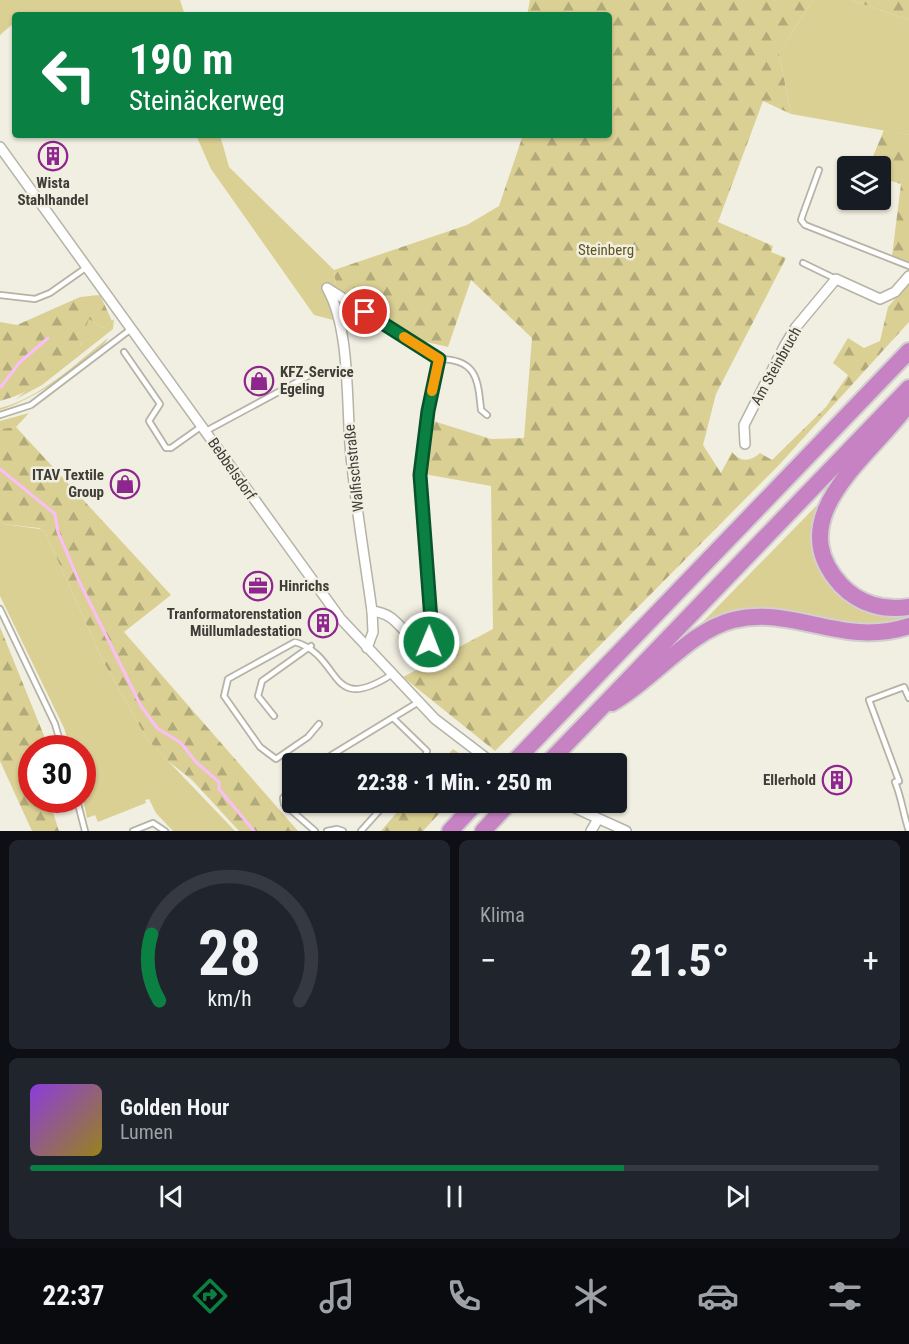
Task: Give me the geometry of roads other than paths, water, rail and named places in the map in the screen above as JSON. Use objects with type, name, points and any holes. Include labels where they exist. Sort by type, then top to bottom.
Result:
[{"type":"highway","points":[[524,753],[909,351]]},
{"type":"highway","points":[[558,753],[909,388]]},
{"type":"highway","points":[[909,403],[852,467],[828,501],[821,535],[829,567],[845,590],[876,606],[909,608]]},
{"type":"highway","points":[[598,711],[633,692],[688,643],[729,621],[772,616],[857,633],[894,631],[909,626]]},
{"type":"highway","points":[[450,831],[467,813]]},
{"type":"highway","points":[[483,831],[500,813]]},
{"type":"street","name":"Bebbelsdorf","points":[[1,149],[340,618],[417,703],[479,753]]},
{"type":"street","points":[[836,279],[880,299],[895,292],[909,276]]},
{"type":"street","name":"Am Steinbruch","points":[[745,444],[744,425],[785,345],[807,309],[836,279]]},
{"type":"street","name":"Walfischstraße","points":[[367,648],[373,632],[372,611],[351,457],[346,378],[336,304],[327,288],[439,359]]},
{"type":"street","points":[[372,611],[385,612],[395,619],[419,644],[429,642],[432,633],[420,475],[428,411],[439,359]]},
{"type":"street","points":[[585,813],[626,831]]},
{"type":"street","points":[[591,831],[598,819]]},
{"type":"lane","points":[[819,170],[801,220],[805,225],[909,266]]},
{"type":"lane","points":[[803,263],[836,279]]},
{"type":"lane","points":[[0,295],[35,299],[50,293],[87,267]]},
{"type":"lane","points":[[0,415],[31,405],[131,328]]},
{"type":"lane","points":[[124,352],[160,404],[149,421],[166,448],[171,448],[310,375]]},
{"type":"lane","points":[[439,359],[456,360],[473,372],[480,388],[482,410],[487,415]]},
{"type":"lane","points":[[0,609],[58,735]]},
{"type":"lane","points":[[319,724],[308,737],[276,759],[260,747],[224,696],[228,679],[295,642],[312,646],[339,682],[347,688],[368,689],[391,675]]},
{"type":"lane","points":[[274,716],[258,696],[262,681],[312,646]]},
{"type":"lane","points":[[909,698],[904,687],[869,700],[899,781],[895,782],[903,802],[901,808],[909,831]]},
{"type":"lane","points":[[335,753],[417,703]]},
{"type":"lane","points":[[393,718],[428,751],[427,753]]},
{"type":"lane","points":[[80,813],[85,831]]},
{"type":"lane","points":[[294,813],[315,831]]},
{"type":"lane","points":[[361,831],[377,813]]},
{"type":"lane","points":[[133,831],[153,823],[165,831]]},
{"type":"lane","points":[[327,831],[337,829],[344,831]]},
{"type":"waterway","points":[[1,387],[19,363],[48,338]]},
{"type":"waterway","points":[[0,469],[55,514],[58,532],[78,579],[141,706],[157,728],[181,743],[196,762],[219,782],[219,789],[254,831]]},
{"type":"place","name":"Wista Stahlhandel","points":[[53,156]]},
{"type":"place","name":"KFZ-Service Egeling","points":[[259,381]]},
{"type":"place","name":"ITAV Textile Group","points":[[125,484]]},
{"type":"place","name":"Hinrichs","points":[[258,586]]},
{"type":"place","name":"Tranformatorenstation Müllumladestation","points":[[323,623]]},
{"type":"place","name":"Ellerhold","points":[[837,780]]},
{"type":"park label","name":"Steinberg","points":[[606,250]]}]
